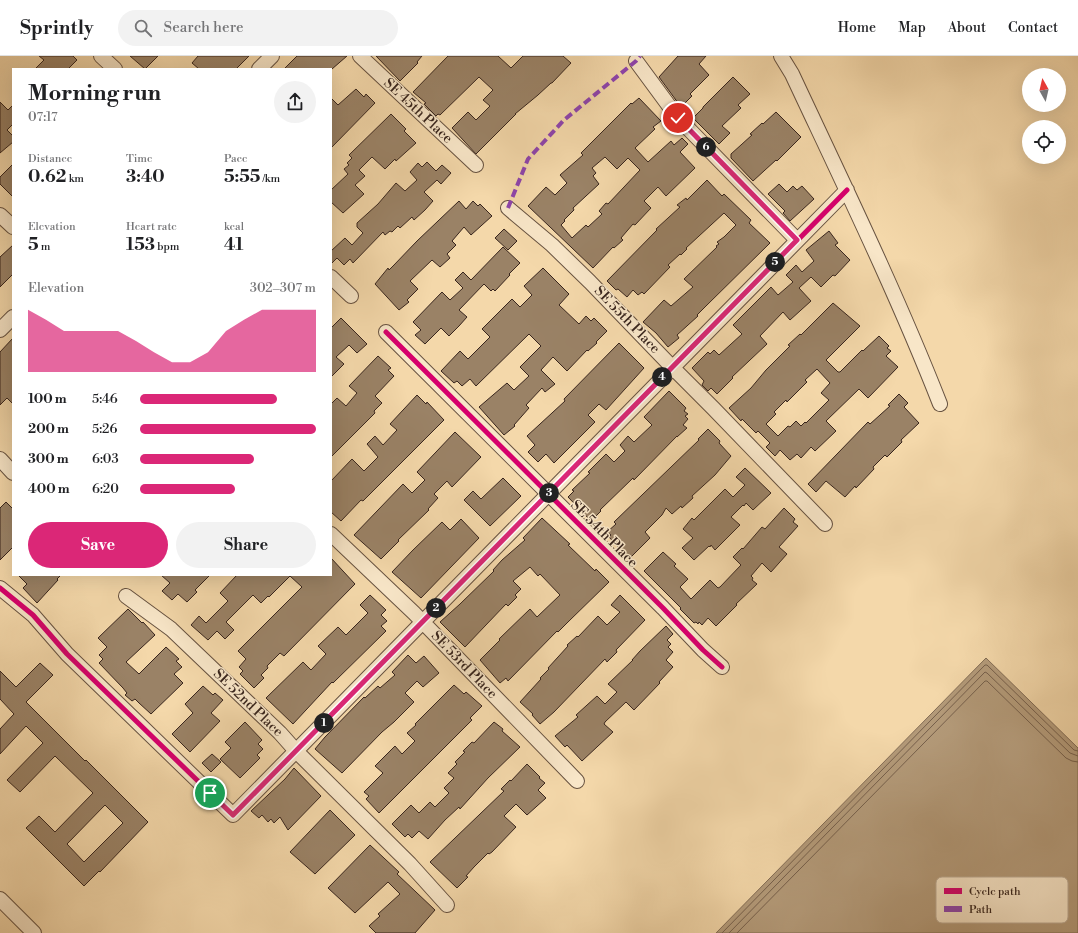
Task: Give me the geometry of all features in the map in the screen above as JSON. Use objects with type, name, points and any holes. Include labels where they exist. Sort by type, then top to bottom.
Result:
[{"type":"street","points":[[101,56],[114,68]]},
{"type":"street","points":[[260,68],[272,56]]},
{"type":"street","name":"SE 45th Place","points":[[360,56],[476,166]]},
{"type":"street","points":[[781,56],[792,74],[847,190],[919,350],[940,404]]},
{"type":"street","points":[[636,61],[678,118],[797,240]]},
{"type":"street","points":[[0,588],[33,615],[67,654],[233,815],[847,190]]},
{"type":"street","name":"SE 55th Place","points":[[508,208],[552,245],[590,282],[825,524]]},
{"type":"street","points":[[0,215],[12,226]]},
{"type":"street","points":[[332,278],[350,296]]},
{"type":"street","points":[[0,330],[12,318]]},
{"type":"street","name":"SE 54th Place","points":[[386,332],[663,608],[703,650],[722,667]]},
{"type":"street","points":[[0,459],[12,472]]},
{"type":"street","name":"SE 53rd Place","points":[[332,535],[423,622],[577,781]]},
{"type":"street","name":"SE 52nd Place","points":[[126,596],[170,629],[280,733],[296,751],[410,864],[447,905]]},
{"type":"street","points":[[0,899],[34,933]]},
{"type":"water","points":[[986,658],[1078,748],[1078,933],[716,933]]},
{"type":"building","points":[[39,56],[73,56],[77,60],[69,68],[36,68],[44,60]]},
{"type":"building","points":[[130,56],[158,56],[146,68],[144,68]]},
{"type":"building","points":[[198,56],[249,56],[237,68],[198,68],[192,63]]},
{"type":"building","points":[[297,56],[347,56],[332,69],[285,68]]},
{"type":"building","points":[[376,56],[422,56],[417,62],[418,63],[400,81]]},
{"type":"building","points":[[448,56],[498,56],[511,68],[523,56],[563,56],[571,63],[552,83],[515,114],[476,154],[452,128],[468,112],[476,120],[490,106],[483,100],[493,90],[479,77],[440,115],[438,114],[436,116],[424,104],[426,103],[413,92]]},
{"type":"building","points":[[678,56],[706,56],[699,64],[709,75],[690,94],[692,96],[681,107],[659,77]]},
{"type":"building","points":[[733,77],[750,94],[738,105],[741,108],[722,126],[730,133],[719,144],[693,118]]},
{"type":"building","points":[[356,89],[364,97],[366,94],[375,103],[332,147],[332,99],[338,105]]},
{"type":"building","points":[[639,98],[661,121],[653,127],[655,129],[635,148],[648,162],[671,141],[674,145],[682,138],[688,144],[680,152],[695,168],[666,196],[658,187],[644,201],[651,208],[635,225],[633,224],[621,238],[623,240],[614,248],[613,247],[593,268],[528,206],[546,187],[555,195],[567,183],[560,175],[583,155],[581,153],[631,103],[632,104]],"holes":[[[605,157],[617,169],[628,158],[640,170],[608,204],[606,203],[599,211],[602,214],[588,227],[586,225],[572,238],[561,225],[574,210],[573,208],[599,184],[593,176],[596,173],[592,168]]]},
{"type":"building","points":[[0,102],[8,110],[12,106],[12,125],[7,130],[12,135],[12,143],[0,153]]},
{"type":"building","points":[[776,112],[801,137],[777,161],[776,160],[753,181],[731,158],[731,154],[752,135],[750,134]]},
{"type":"building","points":[[391,114],[406,129],[404,131],[416,143],[396,161],[395,159],[385,169],[372,157],[359,170],[365,176],[355,185],[364,194],[343,213],[332,203],[332,189],[348,174],[344,169],[349,165],[347,163],[352,158],[349,155]]},
{"type":"building","points":[[427,162],[436,171],[442,165],[451,173],[441,184],[437,180],[424,192],[433,201],[425,210],[414,220],[412,217],[400,228],[398,226],[392,232],[390,231],[385,235],[383,232],[353,263],[350,259],[344,265],[337,258],[332,263],[332,250],[345,238],[352,245],[363,233],[357,227],[357,223],[378,204],[396,183],[405,191],[417,180],[410,172],[418,163],[422,167]]},
{"type":"building","points":[[12,165],[12,196],[0,184],[0,177]]},
{"type":"building","points":[[707,180],[722,196],[724,194],[751,220],[749,223],[770,243],[697,315],[698,316],[677,335],[679,338],[668,347],[656,333],[643,322],[664,300],[671,306],[693,287],[684,279],[717,247],[716,246],[719,244],[717,242],[736,225],[724,213],[686,248],[687,249],[681,255],[680,254],[668,265],[670,267],[644,294],[642,292],[638,295],[633,290],[627,297],[618,289],[616,290],[607,281],[657,230],[656,229],[680,207],[677,205],[686,198],[687,200]]},
{"type":"building","points":[[779,184],[787,192],[793,186],[797,190],[802,186],[814,199],[790,221],[783,213],[785,211],[768,194]]},
{"type":"building","points":[[459,201],[466,209],[473,201],[478,206],[480,204],[492,216],[471,235],[464,227],[452,241],[456,245],[447,254],[450,258],[440,267],[432,260],[410,281],[418,289],[407,300],[409,302],[399,310],[375,284],[388,268],[389,270]]},
{"type":"building","points":[[504,229],[517,241],[508,250],[495,238]]},
{"type":"building","points":[[829,231],[838,243],[835,245],[850,260],[835,276],[833,275],[821,287],[811,277],[799,288],[811,301],[790,320],[783,312],[760,336],[767,344],[732,377],[733,378],[717,394],[711,388],[708,391],[702,385],[704,381],[692,368],[708,352],[710,354],[714,350],[719,355],[742,334],[733,325],[771,287],[778,295],[793,282],[786,275],[796,265],[802,272],[814,261],[806,250]]},
{"type":"building","points":[[12,246],[12,275],[0,287],[0,257]]},
{"type":"building","points":[[503,247],[520,263],[495,291],[493,289],[491,291],[484,284],[459,310],[467,317],[449,336],[441,328],[425,344],[415,335],[421,330],[413,322],[442,292],[450,300],[463,288],[455,280],[463,272],[471,280]]},
{"type":"building","points":[[543,268],[569,294],[559,305],[579,324],[586,316],[591,321],[594,318],[607,331],[596,342],[597,343],[588,351],[587,350],[567,371],[553,357],[541,370],[555,384],[545,392],[542,388],[526,405],[529,408],[514,425],[515,426],[504,435],[479,407],[507,383],[514,390],[529,376],[520,367],[541,346],[529,334],[476,386],[470,379],[462,386],[457,381],[454,383],[441,371],[460,351],[468,359],[490,337],[482,329],[512,299],[520,307],[532,295],[524,286]]},
{"type":"building","points":[[833,303],[860,326],[826,360],[838,372],[840,372],[862,350],[863,351],[879,336],[889,346],[887,348],[891,351],[886,356],[898,367],[868,398],[859,389],[826,421],[836,431],[815,451],[811,447],[801,458],[797,454],[790,460],[780,450],[775,456],[766,447],[770,443],[758,431],[756,433],[742,419],[741,421],[729,408],[751,388],[766,370],[790,346],[788,345],[800,334],[801,335]],"holes":[[[817,369],[830,383],[821,393],[829,400],[806,423],[805,422],[801,426],[796,421],[790,427],[788,426],[778,436],[766,424],[776,414],[774,412],[786,400],[787,402],[807,382],[805,380]]]},
{"type":"building","points":[[341,318],[367,344],[357,353],[349,345],[336,357],[344,364],[332,376],[332,327]]},
{"type":"building","points":[[12,339],[12,403],[7,398],[0,405],[0,352]]},
{"type":"building","points":[[619,343],[644,368],[606,410],[599,404],[588,415],[595,422],[554,463],[546,454],[538,462],[528,452],[535,445],[527,436],[565,401],[564,399]]},
{"type":"building","points":[[378,356],[391,368],[388,370],[394,376],[375,396],[382,403],[374,411],[375,413],[332,456],[332,403],[337,398],[346,406],[357,393],[349,386]]},
{"type":"building","points":[[669,391],[686,408],[684,411],[688,414],[685,416],[688,419],[683,425],[687,428],[677,436],[634,480],[633,478],[600,510],[601,511],[591,521],[568,497],[574,491],[572,490],[590,473],[588,472],[606,454],[614,462],[625,451],[620,445],[628,436],[634,442],[652,425],[644,417]]},
{"type":"building","points":[[899,394],[908,403],[904,407],[919,423],[901,440],[902,442],[887,457],[885,455],[873,467],[874,469],[856,488],[855,486],[845,497],[826,481],[816,492],[808,484],[868,422],[870,424],[890,406],[888,405]]},
{"type":"building","points":[[417,395],[426,404],[427,402],[444,420],[341,521],[332,513],[332,480],[352,459],[364,471],[378,457],[367,444],[375,436],[383,445],[397,430],[390,424]]},
{"type":"building","points":[[708,429],[720,441],[719,443],[731,456],[715,475],[692,496],[693,498],[682,508],[681,506],[672,514],[666,508],[662,515],[645,532],[650,538],[629,559],[609,537],[611,535],[607,532],[616,524],[614,522],[699,440],[698,439]]},
{"type":"building","points":[[455,432],[481,457],[452,487],[447,481],[434,494],[438,498],[428,509],[429,510],[381,559],[354,535],[403,484],[412,493],[425,480],[417,472]]},
{"type":"building","points":[[745,468],[771,493],[753,510],[746,503],[744,506],[743,505],[731,517],[740,525],[715,550],[711,545],[694,560],[682,548],[693,538],[683,529],[692,518],[694,520],[725,489],[733,497],[745,485],[736,477]]},
{"type":"building","points":[[503,478],[521,496],[490,526],[464,500],[473,491],[481,499]]},
{"type":"building","points":[[6,502],[12,508],[12,548],[0,560],[0,508]]},
{"type":"building","points":[[784,508],[795,519],[793,522],[798,526],[779,547],[787,554],[771,572],[762,563],[751,576],[753,578],[752,580],[757,584],[716,626],[708,618],[702,625],[699,622],[698,624],[696,622],[694,623],[644,571],[663,552],[676,564],[674,566],[688,579],[680,587],[691,599],[710,580],[718,588],[741,565],[733,557],[742,548],[743,549],[762,527],[765,529]]},
{"type":"building","points":[[542,518],[570,544],[568,545],[595,571],[596,569],[609,582],[558,632],[557,631],[508,681],[506,678],[500,683],[480,660],[530,609],[537,617],[560,595],[540,574],[538,576],[530,567],[513,581],[521,589],[515,595],[517,597],[508,606],[506,604],[465,647],[440,622],[494,571],[493,570],[502,560],[525,540],[523,538]]},
{"type":"building","points":[[461,519],[479,538],[421,598],[392,572],[442,522],[450,530]]},
{"type":"building","points":[[332,559],[355,584],[284,656],[280,653],[267,666],[268,668],[261,675],[264,678],[254,688],[240,674],[243,671],[239,667],[246,659],[238,651],[302,587],[290,576],[332,576]]},
{"type":"building","points":[[19,576],[60,576],[37,603],[23,588],[27,584]]},
{"type":"building","points":[[162,576],[209,576],[195,590],[197,592],[187,602],[178,594],[172,600],[162,591],[170,583]]},
{"type":"building","points":[[236,576],[290,576],[261,603],[253,595],[226,622],[234,630],[225,639],[217,631],[208,640],[191,625],[199,616],[206,623],[228,601],[220,593]]},
{"type":"building","points":[[370,595],[386,610],[381,615],[387,621],[381,626],[386,631],[333,683],[332,682],[293,724],[266,698],[303,662],[311,670],[326,654],[318,646],[338,627],[346,635],[368,613],[360,605]]},
{"type":"building","points":[[620,595],[645,620],[616,650],[617,652],[607,662],[605,659],[554,712],[540,724],[532,715],[533,714],[520,702],[541,679],[540,678],[549,669],[548,668],[568,646],[567,645],[577,636],[578,637],[598,616],[607,625],[620,612],[611,605]]},
{"type":"building","points":[[128,609],[155,635],[126,662],[139,674],[166,647],[179,659],[176,661],[182,667],[174,674],[183,683],[151,714],[135,699],[132,701],[125,695],[127,693],[123,688],[99,663],[103,659],[99,655],[107,647],[98,638]]},
{"type":"building","points":[[666,626],[673,634],[667,640],[671,644],[668,647],[673,652],[666,660],[673,667],[634,710],[626,702],[605,722],[604,724],[613,732],[582,761],[567,745],[565,747],[555,736],[578,717],[576,715],[597,696],[605,704],[617,692],[608,684]]},
{"type":"building","points":[[408,655],[416,663],[424,656],[439,673],[423,687],[417,681],[405,693],[414,702],[342,773],[315,749],[364,697],[365,698],[378,686],[380,688],[395,675],[392,672]]},
{"type":"building","points":[[40,663],[53,675],[26,702],[148,822],[100,872],[99,871],[84,886],[26,828],[39,816],[55,832],[93,793],[55,756],[20,792],[7,780],[43,743],[26,726],[0,754],[0,729],[14,714],[0,699],[0,671],[16,687]],"holes":[[[105,805],[123,823],[84,862],[67,844]]]},
{"type":"building","points":[[454,685],[464,694],[466,692],[482,706],[470,718],[472,720],[379,813],[366,799],[369,796],[364,792],[383,773],[375,766],[395,746],[402,754],[415,741],[407,733]]},
{"type":"building","points":[[203,686],[213,695],[215,693],[223,700],[211,713],[220,721],[190,752],[172,734],[193,713],[185,704]]},
{"type":"building","points":[[245,722],[262,740],[258,744],[263,749],[257,755],[260,758],[240,778],[220,759],[231,748],[225,742]]},
{"type":"building","points":[[494,722],[520,747],[488,778],[460,809],[459,807],[445,820],[428,839],[419,831],[412,838],[408,834],[405,837],[392,824],[411,805],[419,813],[430,802],[435,807],[449,793],[444,788],[454,778],[448,773],[457,764],[455,762],[465,752],[463,751],[472,742],[474,743]]},
{"type":"building","points":[[212,754],[221,762],[211,772],[202,763]]},
{"type":"building","points":[[527,764],[545,783],[538,790],[546,798],[527,815],[516,804],[504,816],[516,827],[492,852],[489,854],[488,853],[474,867],[466,876],[468,877],[457,888],[430,862],[504,791],[501,789]]},
{"type":"building","points":[[294,768],[321,796],[288,830],[280,817],[274,823],[271,819],[268,822],[262,815],[259,818],[251,811],[285,779]]},
{"type":"building","points":[[330,810],[355,835],[315,874],[290,852]]},
{"type":"building","points":[[370,845],[399,872],[397,874],[435,910],[415,933],[376,933],[369,926],[380,916],[378,914],[400,894],[388,882],[355,913],[328,888]]},
{"type":"marked path","points":[[508,208],[528,159],[564,120],[636,61],[640,56]]},
{"type":"cycle path","points":[[0,588],[33,615],[67,654],[233,815],[847,190]]},
{"type":"cycle path","points":[[386,332],[663,608],[703,650],[722,667]]},
{"type":"route","points":[[210,793],[233,815],[797,240],[678,118]]}]
